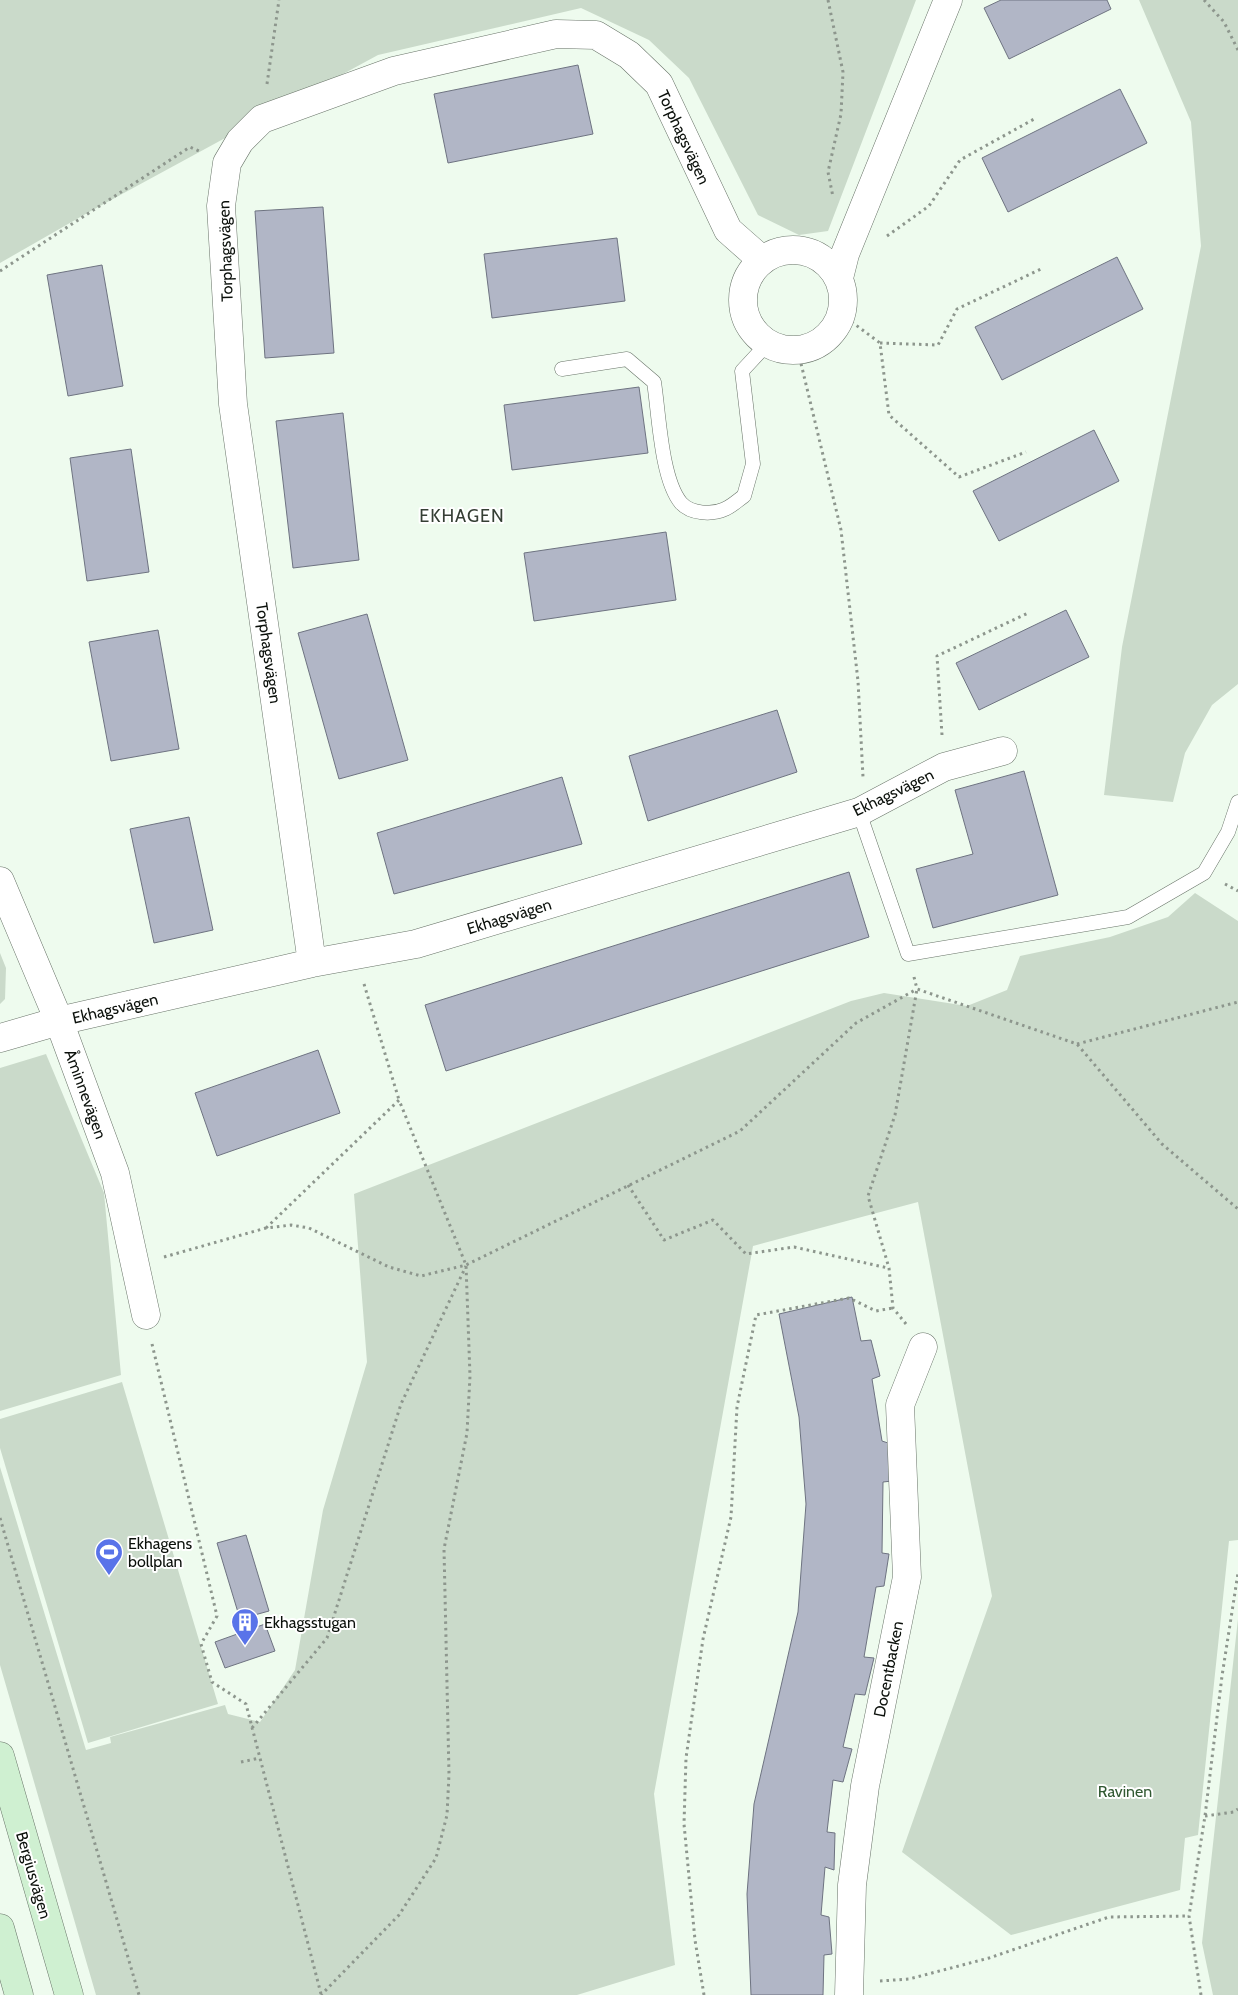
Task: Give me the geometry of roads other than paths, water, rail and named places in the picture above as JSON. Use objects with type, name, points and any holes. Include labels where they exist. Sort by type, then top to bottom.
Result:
[{"type":"street","points":[[842,266],[828,263],[814,254],[801,250],[784,250],[762,260],[750,272],[742,294],[743,312],[750,328],[767,344],[784,350],[798,351],[815,346],[824,340],[836,326],[842,314],[844,297],[842,266],[948,0]]},
{"type":"street","name":"Torphagsvägen","points":[[312,963],[233,404],[221,206],[227,163],[240,141],[262,119],[394,71],[556,34],[596,35],[629,56],[659,84],[728,230],[762,260]]},
{"type":"street","name":"Ekhagsvägen","points":[[0,1038],[59,1021],[312,963],[416,944],[859,812],[944,767],[1004,751]]},
{"type":"street","name":"Åminnevägen","points":[[0,881],[59,1021],[115,1173],[146,1315]]},
{"type":"street","name":"Docentbacken","points":[[849,1988],[852,1885],[865,1786],[907,1577],[900,1405],[923,1346]]},
{"type":"street","name":"Bergiusvägen","points":[[0,1756],[69,1995]]},
{"type":"street","points":[[0,1928],[19,1995]]},
{"type":"lane","points":[[562,369],[627,359],[654,382],[669,480],[682,504],[699,513],[724,510],[744,496],[753,464],[742,372],[767,344]]},
{"type":"lane","points":[[859,812],[908,954],[1128,916],[1204,873],[1228,832],[1238,802]]},
{"type":"place","name":"Ekhagens bollplan","points":[[109,1576]]},
{"type":"place","name":"Ekhagsstugan","points":[[245,1646]]},
{"type":"district","name":"EKHAGEN","points":[[462,516]]},
{"type":"park label","name":"Ravinen","points":[[1125,1791]]}]
